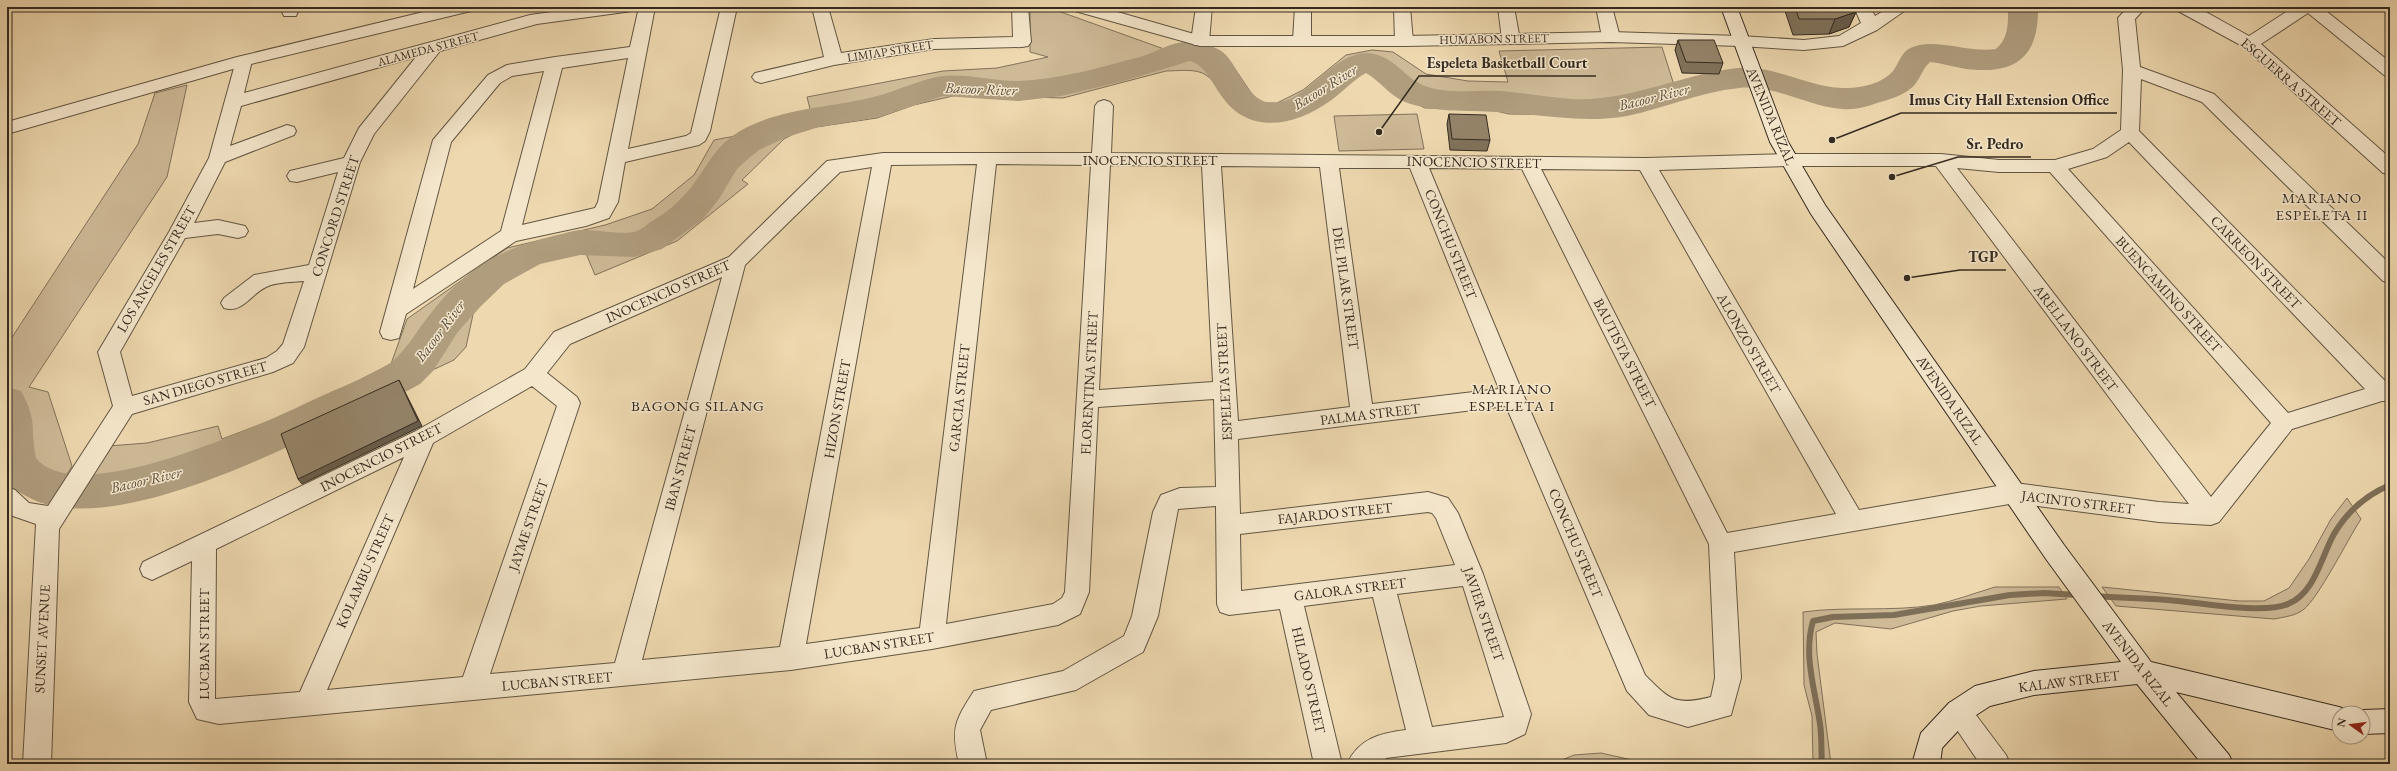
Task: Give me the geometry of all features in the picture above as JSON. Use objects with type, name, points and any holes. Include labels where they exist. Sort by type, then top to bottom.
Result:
[{"type":"street","points":[[7,128],[243,61],[465,7]]},
{"type":"street","name":"ALAMEDA STREET","points":[[233,102],[536,19],[625,7]]},
{"type":"street","points":[[398,309],[510,235],[586,219],[602,213],[608,202],[647,7]]},
{"type":"street","points":[[616,158],[692,141],[698,137],[701,131],[729,7]]},
{"type":"street","points":[[820,7],[834,60]]},
{"type":"street","name":"LIMJAP STREET","points":[[761,77],[834,60],[934,44],[1022,42],[1020,7]]},
{"type":"street","name":"HUMABON STREET","points":[[1081,7],[1107,11],[1200,41],[1512,40],[1611,37],[1812,44],[1843,40],[1871,26],[1902,7]]},
{"type":"street","points":[[1200,41],[1204,7]]},
{"type":"street","points":[[1302,40],[1303,7]]},
{"type":"street","points":[[1402,7],[1404,41]]},
{"type":"street","points":[[1506,7],[1512,40]]},
{"type":"street","points":[[1604,7],[1611,37]]},
{"type":"street","name":"AVENIDA RIZAL","points":[[1729,7],[1754,79],[1789,160],[1818,209],[2015,494],[2094,605],[2143,672],[2219,764]]},
{"type":"street","points":[[1862,7],[1871,26]]},
{"type":"street","points":[[2130,132],[2132,70],[2126,18],[2138,7]]},
{"type":"street","name":"ESGUERRA STREET","points":[[2184,7],[2250,43],[2390,168]]},
{"type":"street","points":[[2250,43],[2306,7]]},
{"type":"street","points":[[2311,7],[2390,71]]},
{"type":"street","name":"CONCORD STREET","points":[[285,357],[293,347],[351,162],[366,132],[434,47]]},
{"type":"street","points":[[391,332],[442,140],[499,74],[555,62],[639,51]]},
{"type":"street","name":"LOS ANGELES STREET","points":[[124,407],[108,352],[178,232],[218,158],[243,61]]},
{"type":"street","points":[[510,235],[555,62]]},
{"type":"street","points":[[2132,70],[2208,98],[2390,276]]},
{"type":"street","name":"FLORENTINA STREET","points":[[1071,606],[1077,592],[1104,106]]},
{"type":"street","points":[[218,158],[287,132]]},
{"type":"street","name":"INOCENCIO STREET","points":[[152,569],[424,437],[533,374],[562,338],[736,262],[834,166],[883,159],[987,158],[1646,164],[1789,160],[1941,160],[1998,166],[2055,166],[2100,153],[2130,132]]},
{"type":"street","name":"CARREON STREET","points":[[2130,132],[2386,392]]},
{"type":"street","name":"GARCIA STREET","points":[[932,638],[987,158]]},
{"type":"street","name":"HIZON STREET","points":[[791,658],[883,159]]},
{"type":"street","name":"ESPELETA STREET","points":[[1211,160],[1227,431],[1229,604]]},
{"type":"street","name":"ARELLANO STREET","points":[[1941,160],[2211,516]]},
{"type":"street","name":"DEL PILAR STREET","points":[[1329,161],[1362,415]]},
{"type":"street","points":[[297,176],[351,162]]},
{"type":"street","name":"CONCHU STREET","points":[[1417,162],[1513,396],[1636,682],[1658,706],[1688,715],[1722,706],[1728,678],[1721,544]]},
{"type":"street","name":"BAUTISTA STREET","points":[[1528,163],[1721,544]]},
{"type":"street","name":"ALONZO STREET","points":[[1646,164],[1853,522]]},
{"type":"street","name":"BUENCAMINO STREET","points":[[2055,166],[2284,423]]},
{"type":"street","points":[[178,232],[218,227],[238,231]]},
{"type":"street","name":"IBAN STREET","points":[[625,674],[736,262]]},
{"type":"street","points":[[231,303],[261,280],[317,271]]},
{"type":"street","name":"SAN DIEGO STREET","points":[[124,407],[273,364],[285,357]]},
{"type":"street","name":"JAYME STREET","points":[[472,689],[569,403],[533,374]]},
{"type":"street","points":[[1088,398],[1224,390]]},
{"type":"street","points":[[2211,516],[2284,423],[2386,392]]},
{"type":"street","name":"PALMA STREET","points":[[1227,431],[1513,396]]},
{"type":"street","name":"SUNSET AVENUE","points":[[37,764],[47,527],[124,407]]},
{"type":"street","name":"KOLAMBU STREET","points":[[307,705],[424,437]]},
{"type":"street","name":"JACINTO STREET","points":[[1721,544],[2015,494],[2159,512],[2211,516]]},
{"type":"street","points":[[973,764],[965,733],[968,724],[983,700],[1067,682],[1096,667],[1134,644],[1146,616],[1165,512],[1169,502],[1180,498],[1228,496]]},
{"type":"street","points":[[7,497],[19,509],[38,515],[57,511]]},
{"type":"street","name":"FAJARDO STREET","points":[[1229,525],[1428,502],[1440,505]]},
{"type":"street","name":"JAVIER STREET","points":[[1422,740],[1506,730],[1516,725],[1518,714],[1471,574],[1446,513],[1440,505]]},
{"type":"street","name":"LUCBAN STREET","points":[[204,544],[202,702],[206,710],[219,712],[307,705],[791,658],[932,638],[1058,614],[1071,606]]},
{"type":"street","name":"GALORA STREET","points":[[1229,604],[1471,574]]},
{"type":"street","points":[[1361,764],[1380,746],[1422,740],[1382,585]]},
{"type":"street","name":"HILADO STREET","points":[[1290,597],[1328,764]]},
{"type":"street","name":"KALAW STREET","points":[[1926,764],[1930,742],[1958,712],[1984,695],[2034,683],[2143,672],[2331,717]]},
{"type":"street","points":[[1958,712],[1996,764]]},
{"type":"street","points":[[2371,722],[2390,721]]},
{"type":"shaded area","points":[[1030,7],[1047,7],[1164,49],[1210,47],[1229,60],[1258,103],[1277,103],[1303,90],[1346,55],[1372,50],[1393,52],[1426,74],[1468,81],[1508,82],[1499,51],[1662,47],[1674,85],[1638,94],[1716,75],[1740,72],[1744,81],[1612,115],[1509,114],[1487,109],[1425,108],[1413,102],[1377,71],[1360,71],[1291,118],[1266,121],[1249,117],[1233,108],[1212,80],[1202,73],[1187,70],[1166,71],[1063,98],[957,95],[914,105],[877,118],[803,129],[784,139],[742,180],[748,184],[677,241],[595,275],[582,244],[529,260],[489,291],[474,310],[466,347],[454,360],[285,439],[156,491],[113,500],[72,503],[108,446],[147,443],[218,426],[222,439],[312,405],[391,364],[407,319],[507,248],[605,225],[652,209],[694,175],[714,140],[751,133],[787,116],[810,109],[807,97],[943,71],[997,68],[1048,57],[1030,52]]},
{"type":"shaded area","points":[[187,85],[167,177],[29,387],[48,392],[72,466],[51,501],[35,498],[12,485],[7,464],[7,345],[138,144],[155,93]]},
{"type":"shaded area","points":[[1417,114],[1424,149],[1339,151],[1334,116]]},
{"type":"shaded area","points":[[2347,498],[2361,519],[2317,594],[2303,610],[2293,615],[2274,619],[2116,606],[2102,587],[2239,601],[2264,601],[2289,588],[2309,559],[2331,519]]},
{"type":"shaded area","points":[[1995,587],[2059,587],[2067,599],[1981,606],[1953,611],[1891,629],[1835,623],[1816,632],[1817,654],[1831,764],[1813,764],[1812,716],[1804,685],[1803,612],[1835,609],[1901,608],[1934,605]]},
{"type":"shaded area","points":[[1601,753],[1650,764],[1552,764],[1574,755]]},
{"type":"building","points":[[1795,7],[1853,7],[1856,12],[1835,19],[1799,19]]},
{"type":"building","points":[[1678,40],[1714,40],[1723,63],[1686,62]]},
{"type":"building","points":[[1449,114],[1486,115],[1490,140],[1452,139]]},
{"type":"building","points":[[399,380],[418,421],[298,479],[281,434]]},
{"type":"waterway","name":"Bacoor River","points":[[7,402],[13,419],[15,458],[19,467],[25,475],[46,487],[74,491],[107,489],[143,483],[212,462],[273,437],[406,373],[419,361],[444,323],[468,296],[491,275],[512,262],[531,254],[580,242],[634,244],[649,240],[671,226],[691,210],[707,191],[724,162],[747,142],[775,129],[818,117],[879,107],[941,86],[1019,91],[1061,86],[1113,74],[1161,61],[1178,53],[1191,51],[1211,57],[1233,90],[1247,105],[1255,110],[1273,114],[1302,105],[1335,82],[1353,67],[1366,63],[1378,66],[1404,88],[1413,93],[1431,98],[1452,101],[1498,101],[1586,110],[1612,108],[1723,80],[1739,78],[1770,80],[1828,97],[1843,99],[1858,98],[1881,92],[1901,81],[1905,77],[1914,59],[1922,54],[1934,53],[1951,57],[1983,60],[1996,59],[2006,56],[2015,49],[2020,39],[2023,25],[2023,7]]},
{"type":"waterway","points":[[2095,596],[2168,600],[2247,608],[2277,607],[2288,604],[2305,592],[2311,583],[2329,543],[2345,518],[2365,499],[2390,485]]},
{"type":"waterway","points":[[1822,764],[1821,729],[1811,672],[1809,647],[1813,621],[1833,617],[1894,615],[2010,595],[2044,593],[2078,595]]},
{"type":"place","name":"Espeleta Basketball Court","points":[[1379,132]]},
{"type":"place","name":"Imus City Hall Extension Office","points":[[1832,140]]},
{"type":"place","name":"Sr. Pedro","points":[[1892,177]]},
{"type":"place","name":"TGP","points":[[1907,278]]},
{"type":"district","name":"MARIANO ESPELETA II","points":[[2322,206]]},
{"type":"district","name":"MARIANO ESPELETA I","points":[[1512,398]]},
{"type":"district","name":"BAGONG SILANG","points":[[698,406]]}]
